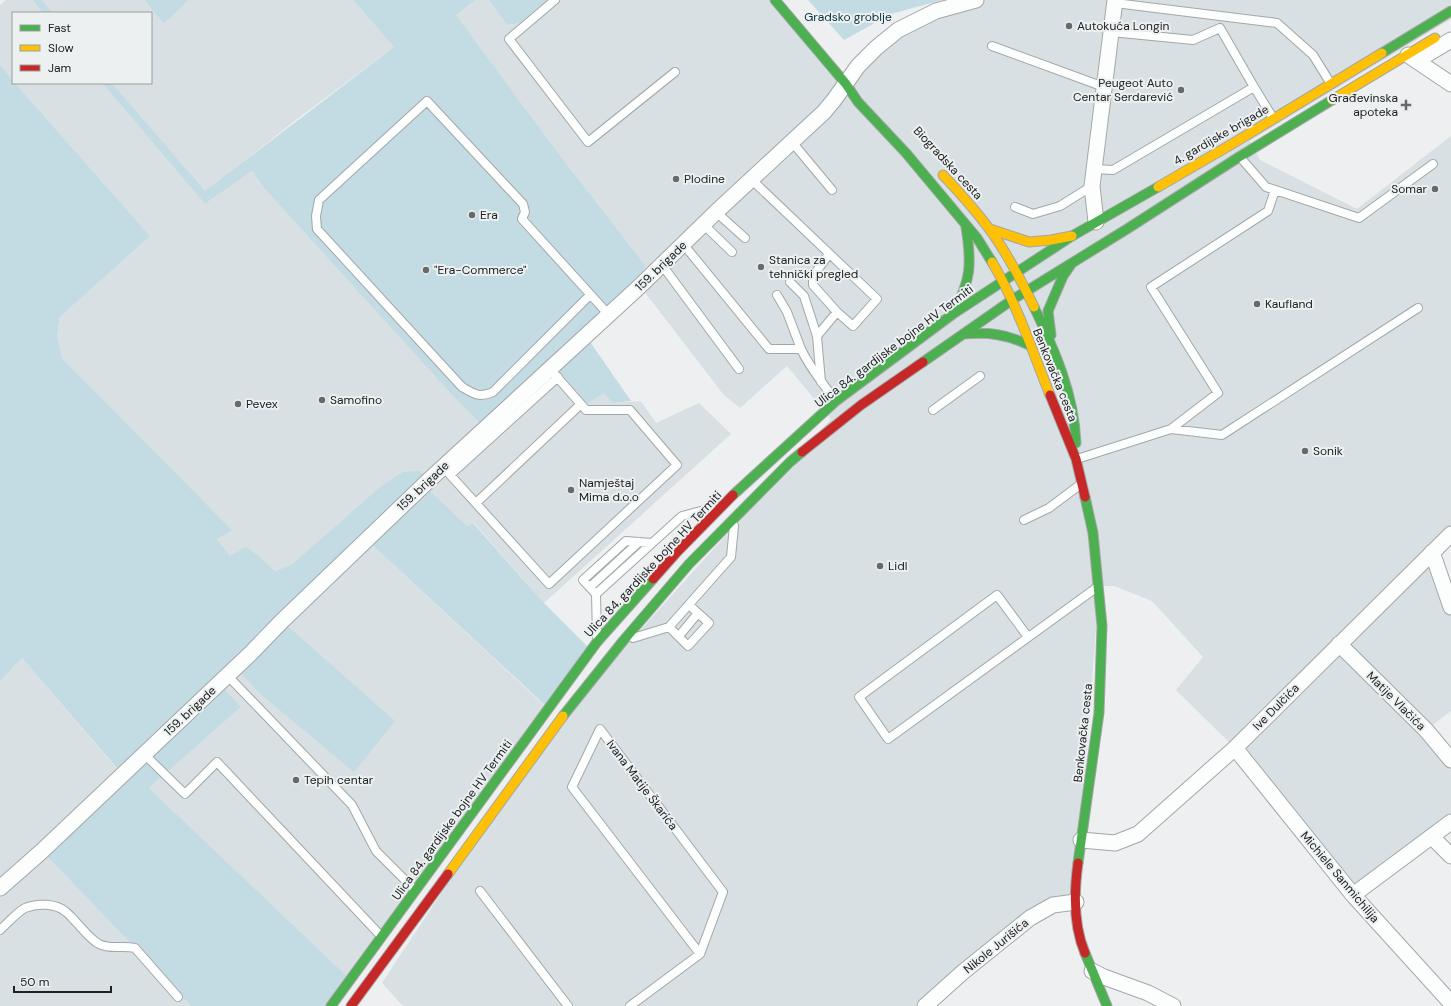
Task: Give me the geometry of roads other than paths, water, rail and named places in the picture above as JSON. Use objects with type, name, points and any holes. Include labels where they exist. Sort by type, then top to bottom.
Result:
[{"type":"main road","name":"Biogradska cesta","points":[[775,0],[846,84],[858,102],[906,153],[966,224],[977,238],[1003,281]]},
{"type":"main road","points":[[1435,20],[1450,1]]},
{"type":"main road","name":"4. gardijske brigade","points":[[1003,281],[1072,236],[1331,84],[1451,11]]},
{"type":"main road","points":[[355,1004],[560,718],[623,640],[689,564],[790,462],[860,405],[1012,300],[1239,156],[1412,58]]},
{"type":"main road","name":"Biogradska cesta","points":[[846,84],[886,118]]},
{"type":"main road","name":"Biogradska cesta","points":[[937,167],[990,229],[1017,272]]},
{"type":"main road","points":[[953,314],[964,293],[970,276],[970,256],[966,224]]},
{"type":"main road","points":[[990,229],[1029,242],[1072,236]]},
{"type":"main road","points":[[1053,346],[1048,311],[1063,276],[1072,263]]},
{"type":"main road","name":"Benkovačka cesta","points":[[1017,272],[1053,346],[1074,413],[1077,431],[1076,459]]},
{"type":"main road","name":"Benkovačka cesta","points":[[1003,281],[1031,346],[1076,459],[1092,533],[1102,626],[1099,713],[1075,883],[1076,917],[1083,948],[1106,1006]]},
{"type":"main road","name":"Ulica 84. gardijske bojne HV Termiti","points":[[331,1006],[597,642],[677,552],[724,504],[836,401],[953,314],[1003,281]]},
{"type":"main road","points":[[963,334],[998,333],[1021,340],[1031,346]]},
{"type":"street","name":"159. brigade","points":[[1,885],[42,851],[282,621],[554,373],[609,315],[703,224],[824,112],[858,66],[876,48],[898,30],[936,11],[976,0]]},
{"type":"street","points":[[1096,222],[1092,186],[1115,1]]},
{"type":"street","points":[[1448,36],[1412,58],[1451,84]]},
{"type":"street","name":"Ive Dulčića","points":[[1082,840],[1115,843],[1138,834],[1235,748],[1451,534]]},
{"type":"street","points":[[1432,552],[1451,607]]},
{"type":"street","name":"Matije Vlačića","points":[[1339,644],[1426,730],[1451,760]]},
{"type":"street","name":"Michiele Sanmichilija","points":[[1235,748],[1352,895],[1451,1003]]},
{"type":"street","points":[[1352,895],[1451,822]]},
{"type":"street","points":[[1432,837],[1451,856]]},
{"type":"street","name":"Nikole Jurišića","points":[[925,1006],[963,972],[1030,918],[1054,905],[1076,902]]},
{"type":"street","points":[[1092,971],[1148,993],[1173,1006]]},
{"type":"lane","points":[[555,0],[508,40],[588,142],[674,72]]},
{"type":"lane","points":[[1115,1],[1146,3],[1277,23],[1314,55],[1331,84]]},
{"type":"lane","points":[[1111,32],[1193,40],[1220,28],[1273,118]]},
{"type":"lane","points":[[992,46],[1104,87]]},
{"type":"lane","points":[[1094,169],[1113,170],[1254,87]]},
{"type":"lane","points":[[590,295],[493,392],[485,395],[474,395],[462,387],[317,229],[316,216],[319,200],[427,101],[523,204],[525,212],[522,219],[609,315]]},
{"type":"lane","points":[[792,142],[832,190]]},
{"type":"lane","points":[[1239,156],[1266,187],[1359,218],[1433,164]]},
{"type":"lane","points":[[751,179],[877,300],[853,326],[813,285],[813,276],[829,254]]},
{"type":"lane","points":[[1015,207],[1032,214],[1060,206],[1092,186]]},
{"type":"lane","points":[[1076,459],[1171,429],[1218,393],[1151,287],[1268,211],[1275,190]]},
{"type":"lane","points":[[716,212],[745,238]]},
{"type":"lane","points":[[703,224],[732,252]]},
{"type":"lane","points":[[684,244],[769,349],[800,349]]},
{"type":"lane","points":[[662,265],[739,369]]},
{"type":"lane","points":[[790,282],[804,296],[817,336],[821,382]]},
{"type":"lane","points":[[777,296],[787,312],[800,349],[805,358],[836,401]]},
{"type":"lane","points":[[1171,429],[1222,434],[1418,308]]},
{"type":"lane","points":[[817,336],[838,312]]},
{"type":"lane","points":[[446,471],[548,584],[677,465],[630,410],[584,407],[554,373]]},
{"type":"lane","points":[[933,410],[980,376]]},
{"type":"lane","points":[[476,503],[584,407]]},
{"type":"lane","points":[[1024,520],[1049,508],[1081,484]]},
{"type":"lane","points":[[596,594],[682,516],[724,504]]},
{"type":"lane","points":[[623,640],[669,628],[731,557],[734,518]]},
{"type":"lane","points":[[597,642],[596,594],[590,587],[639,542],[652,543]]},
{"type":"lane","points":[[1028,637],[997,595],[859,697],[888,739],[1028,637],[1098,586]]},
{"type":"lane","points":[[669,628],[688,646],[709,623],[689,605]]},
{"type":"lane","points":[[679,636],[698,613]]},
{"type":"lane","points":[[227,675],[352,804],[376,851],[415,891]]},
{"type":"lane","name":"Ivana Matije Škarića","points":[[600,729],[723,892],[700,954],[572,787],[600,729]]},
{"type":"lane","points":[[144,754],[185,794],[217,762],[381,937]]},
{"type":"lane","points":[[480,891],[568,1006]]},
{"type":"lane","points":[[0,930],[24,909],[31,906],[40,905],[58,907],[66,911],[87,934],[98,943],[109,947],[128,946],[135,948],[178,997]]},
{"type":"lane","points":[[630,1006],[700,954]]},
{"type":"place","name":"Autokuća Longin","points":[[1069,26]]},
{"type":"place","name":"Peugeot Auto Centar Serdarević","points":[[1181,90]]},
{"type":"place","name":"Građevinska apoteka","points":[[1406,105]]},
{"type":"place","name":"Plodine","points":[[676,179]]},
{"type":"place","name":"Somar","points":[[1435,189]]},
{"type":"place","name":"Era","points":[[472,215]]},
{"type":"place","name":"Stanica za tehnički pregled","points":[[761,267]]},
{"type":"place","name":"\"Era-Commerce\"","points":[[426,270]]},
{"type":"place","name":"Kaufland","points":[[1257,304]]},
{"type":"place","name":"Samofino","points":[[322,400]]},
{"type":"place","name":"Pevex","points":[[238,404]]},
{"type":"place","name":"Sonik","points":[[1305,451]]},
{"type":"place","name":"Namještaj Mima d.o.o","points":[[571,490]]},
{"type":"place","name":"Lidl","points":[[880,566]]},
{"type":"place","name":"Tepih centar","points":[[296,780]]},
{"type":"park label","name":"Gradsko groblje","points":[[848,17]]}]
